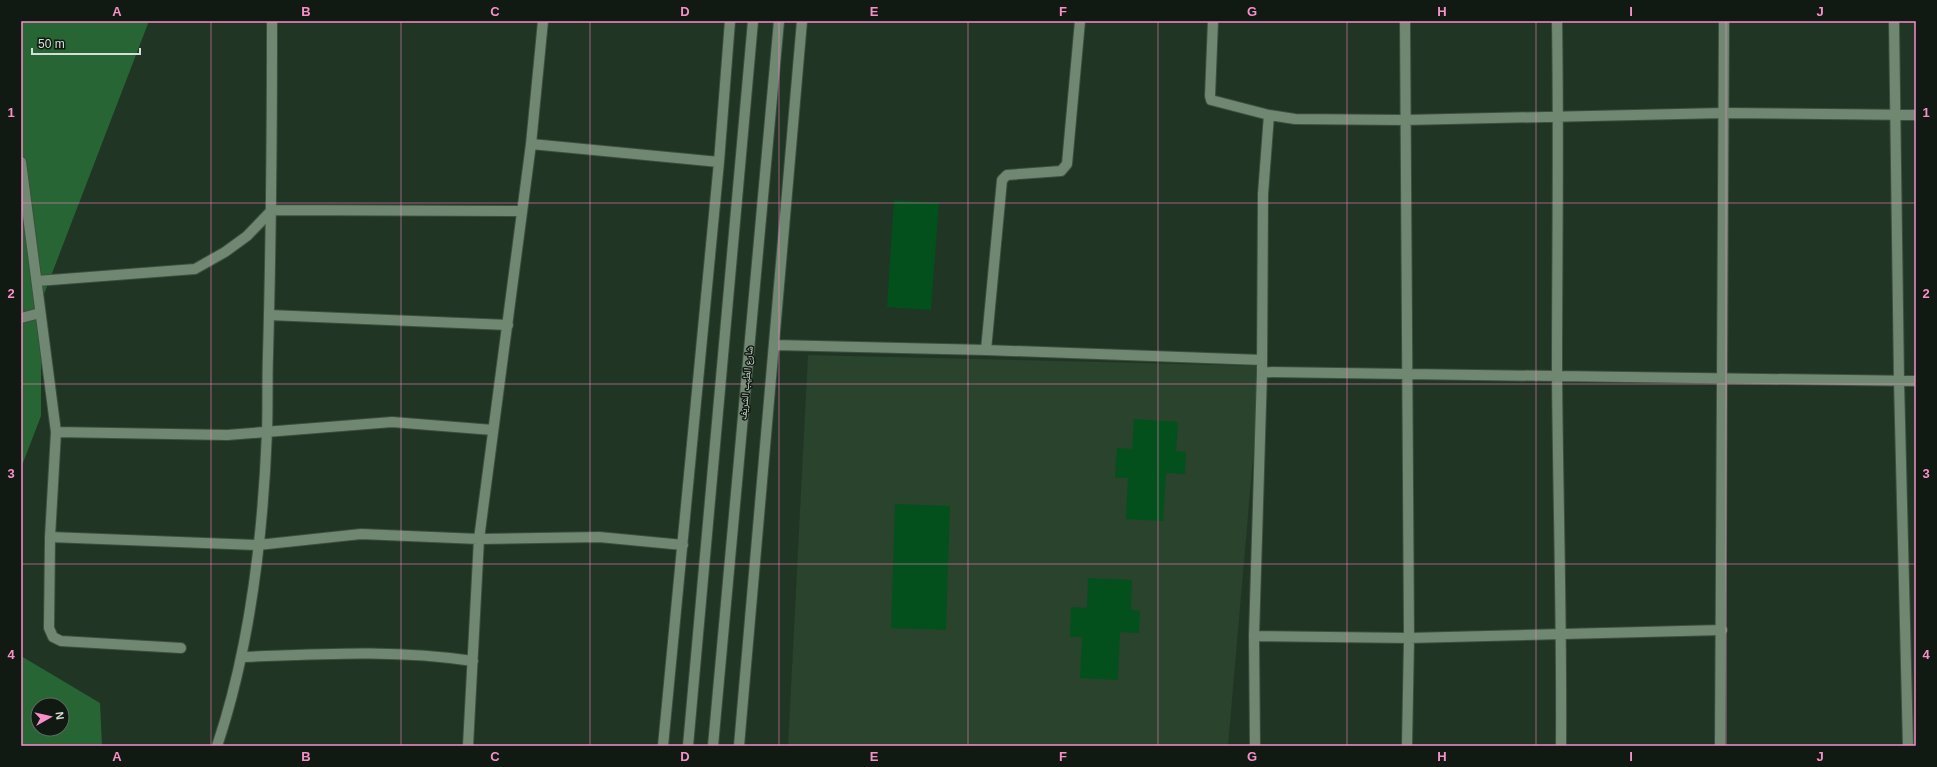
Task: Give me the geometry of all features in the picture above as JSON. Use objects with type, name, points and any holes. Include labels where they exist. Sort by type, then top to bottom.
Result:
[{"type":"street","points":[[217,746],[230,705],[241,657],[258,545],[267,431],[272,210],[272,21]]},
{"type":"street","points":[[468,746],[479,540],[492,430],[508,325],[531,144],[543,21]]},
{"type":"street","points":[[664,746],[719,162],[730,21]]},
{"type":"street","points":[[688,746],[752,21]]},
{"type":"street","name":"شارع الطيب الشريف","points":[[713,746],[779,21]]},
{"type":"street","points":[[739,746],[802,21]]},
{"type":"street","points":[[986,350],[1002,180],[1007,175],[1061,171],[1067,164],[1080,21]]},
{"type":"street","points":[[1213,21],[1211,100],[1269,115],[1294,119],[1404,120],[1723,113],[1916,115]]},
{"type":"street","points":[[1405,21],[1404,120],[1409,638],[1407,746]]},
{"type":"street","points":[[1557,21],[1559,117],[1558,376],[1562,635],[1561,746]]},
{"type":"street","points":[[1720,746],[1722,630],[1724,21]]},
{"type":"street","points":[[1894,21],[1899,382],[1908,746]]},
{"type":"street","points":[[1255,746],[1254,636],[1262,372],[1263,194],[1269,115]]},
{"type":"street","points":[[531,144],[719,162]]},
{"type":"street","points":[[21,162],[56,432],[50,537],[48,623],[53,637],[62,641],[180,648]]},
{"type":"street","points":[[37,281],[195,269],[225,252],[247,236],[272,210],[522,211]]},
{"type":"street","points":[[21,318],[40,313]]},
{"type":"street","points":[[269,315],[508,325]]},
{"type":"street","points":[[774,345],[986,350],[1262,360]]},
{"type":"street","points":[[1262,372],[1407,373],[1899,382],[1916,381]]},
{"type":"street","points":[[56,432],[227,435],[392,422],[492,430]]},
{"type":"street","points":[[50,537],[258,545],[361,534],[479,540],[599,537],[683,544]]},
{"type":"street","points":[[1254,636],[1409,638],[1722,630]]},
{"type":"street","points":[[241,657],[384,653],[438,655],[473,661]]},
{"type":"shaded area","points":[[808,355],[1261,366],[1228,746],[788,746]]},
{"type":"green space","points":[[21,21],[149,21],[41,302],[41,416],[21,468]]},
{"type":"green space","points":[[21,656],[100,703],[102,746],[21,746]]},
{"type":"building","points":[[894,200],[939,203],[931,310],[887,307]]},
{"type":"building","points":[[1134,419],[1178,422],[1176,451],[1186,452],[1185,474],[1166,473],[1163,521],[1126,519],[1128,478],[1115,478],[1117,448],[1132,449]]},
{"type":"building","points":[[895,504],[950,506],[946,630],[891,628]]},
{"type":"building","points":[[1088,578],[1132,580],[1131,610],[1140,611],[1139,633],[1120,632],[1118,680],[1080,678],[1082,637],[1070,637],[1071,607],[1087,608]]}]
